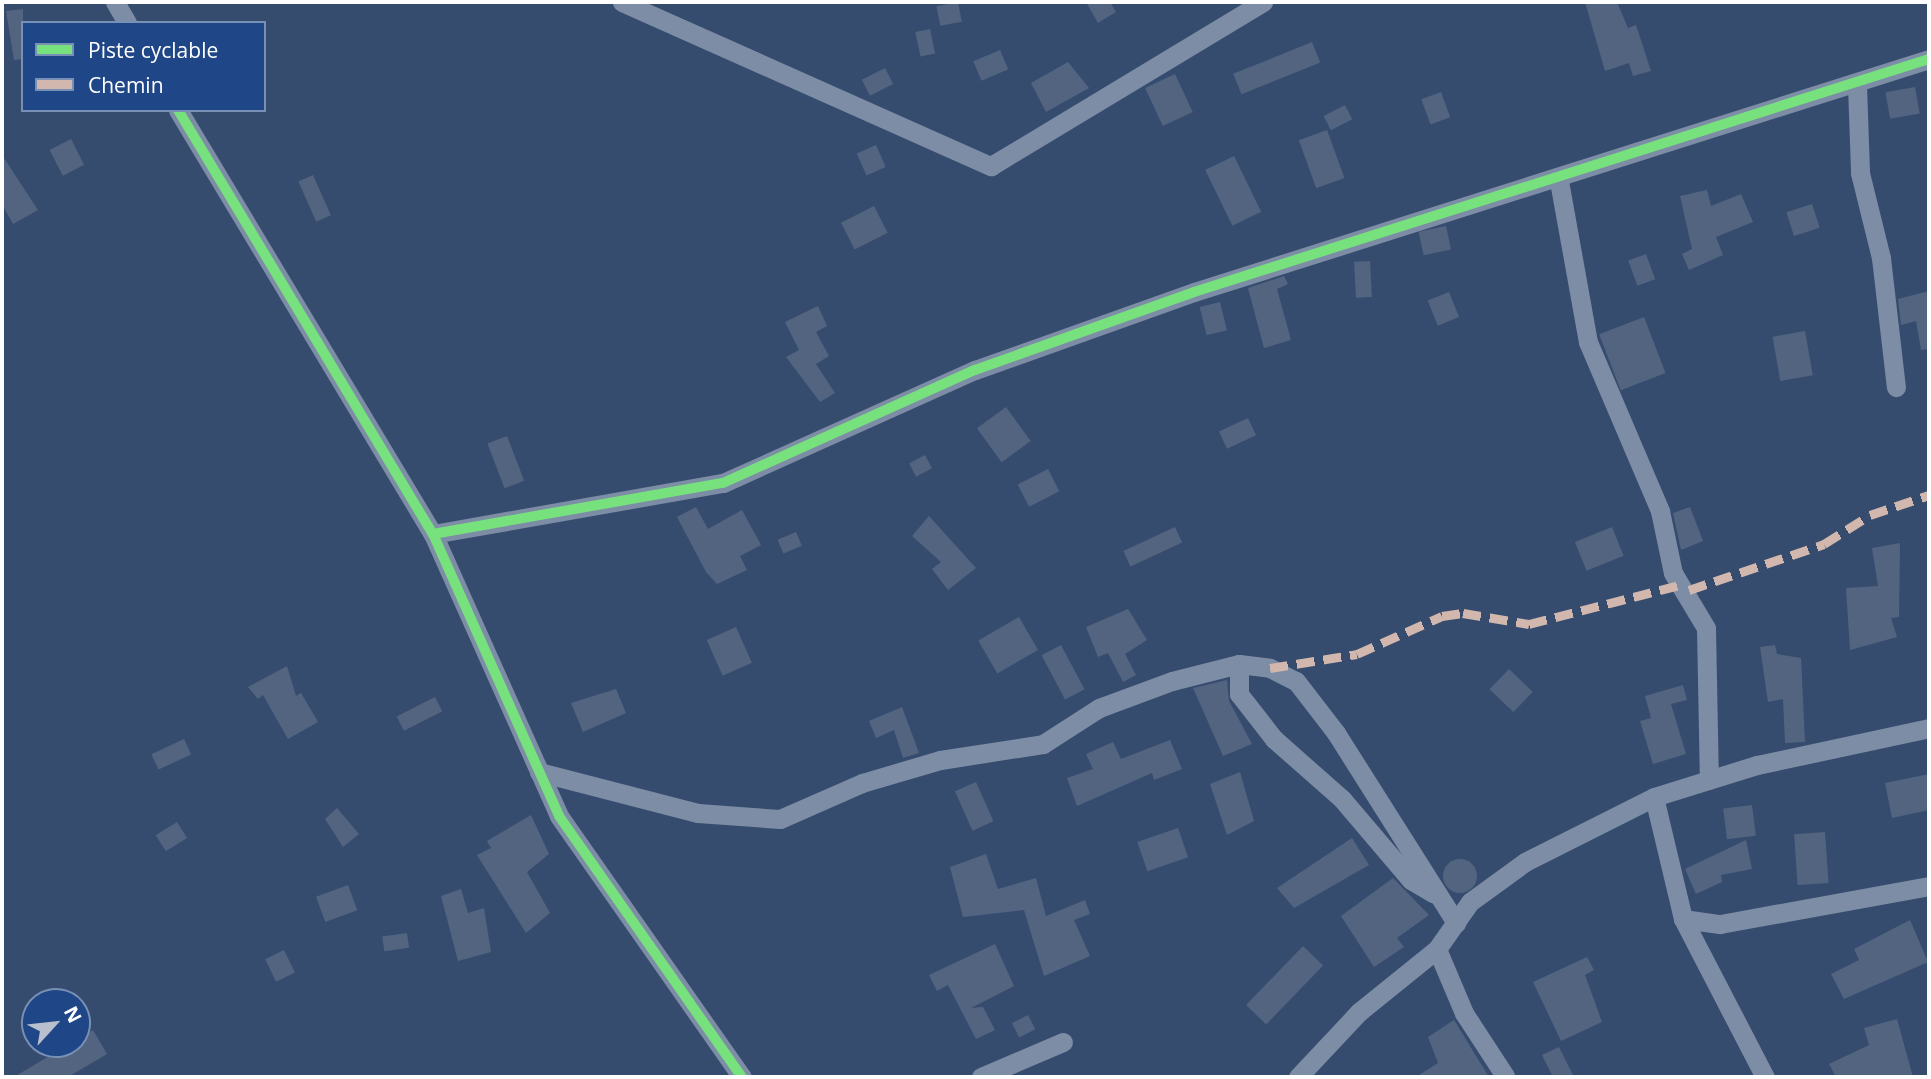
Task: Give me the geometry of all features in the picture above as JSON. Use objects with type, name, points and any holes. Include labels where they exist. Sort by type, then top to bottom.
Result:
[{"type":"street","points":[[115,2],[126,21]]},
{"type":"street","points":[[622,2],[991,166],[1264,2]]},
{"type":"street","points":[[433,534],[723,483],[988,366],[1194,292],[1559,181],[1857,85],[1929,59]]},
{"type":"street","points":[[1857,85],[1860,173],[1881,258],[1896,387]]},
{"type":"street","points":[[179,112],[433,534],[559,816],[742,1077]]},
{"type":"street","points":[[1559,181],[1588,342],[1660,511],[1669,562],[1706,628],[1709,780]]},
{"type":"street","points":[[539,772],[698,813],[780,819],[862,783],[940,760],[1043,744],[1100,708],[1239,664],[1270,668],[1296,681],[1336,733],[1456,923]]},
{"type":"street","points":[[1239,664],[1239,694],[1274,739],[1342,799],[1411,880],[1436,895]]},
{"type":"street","points":[[1298,1077],[1359,1012],[1437,949],[1470,902],[1525,862],[1654,797],[1709,780],[1929,727]]},
{"type":"street","points":[[1654,797],[1683,919],[1765,1077]]},
{"type":"street","points":[[1683,919],[1720,925],[1929,886]]},
{"type":"street","points":[[1437,949],[1464,1013],[1505,1076]]},
{"type":"street","points":[[981,1077],[1063,1042]]},
{"type":"building","points":[[958,2],[962,22],[940,26],[936,6]]},
{"type":"building","points":[[1086,2],[1110,2],[1116,12],[1098,23]]},
{"type":"building","points":[[1585,2],[1617,2],[1628,28],[1636,25],[1651,71],[1633,76],[1629,63],[1605,71]]},
{"type":"building","points":[[23,9],[21,59],[14,60],[6,11]]},
{"type":"building","points":[[930,29],[935,53],[921,57],[915,32]]},
{"type":"building","points":[[1312,42],[1320,62],[1241,94],[1233,74]]},
{"type":"building","points":[[1000,50],[1008,69],[982,81],[973,61]]},
{"type":"building","points":[[1068,62],[1089,88],[1046,112],[1031,83]]},
{"type":"building","points":[[885,68],[893,84],[870,96],[862,80]]},
{"type":"building","points":[[1175,74],[1193,112],[1163,126],[1145,88]]},
{"type":"building","points":[[1915,87],[1920,114],[1890,119],[1885,92]]},
{"type":"building","points":[[1441,92],[1450,117],[1431,125],[1421,99]]},
{"type":"building","points":[[1345,105],[1352,119],[1331,130],[1324,116]]},
{"type":"building","points":[[1327,130],[1344,178],[1316,188],[1299,140]]},
{"type":"building","points":[[71,139],[84,165],[63,176],[50,150]]},
{"type":"building","points":[[876,145],[886,167],[867,175],[857,154]]},
{"type":"building","points":[[2,155],[38,210],[13,224],[2,204]]},
{"type":"building","points":[[1234,156],[1261,212],[1232,226],[1205,170]]},
{"type":"building","points":[[313,175],[331,215],[316,222],[298,182]]},
{"type":"building","points":[[1707,190],[1711,206],[1741,194],[1753,222],[1716,237],[1723,255],[1689,270],[1682,254],[1692,249],[1680,196]]},
{"type":"building","points":[[1812,204],[1820,228],[1794,236],[1786,212]]},
{"type":"building","points":[[874,206],[888,233],[855,250],[841,223]]},
{"type":"building","points":[[1446,226],[1451,249],[1424,255],[1419,232]]},
{"type":"building","points":[[1646,254],[1655,279],[1637,286],[1628,260]]},
{"type":"building","points":[[1370,261],[1372,297],[1356,298],[1354,262]]},
{"type":"building","points":[[1284,276],[1288,284],[1277,289],[1291,340],[1264,348],[1248,288]]},
{"type":"building","points":[[1929,291],[1929,349],[1921,350],[1916,321],[1901,325],[1898,299]]},
{"type":"building","points":[[1449,292],[1459,317],[1438,326],[1428,301]]},
{"type":"building","points":[[1220,302],[1227,330],[1207,335],[1200,307]]},
{"type":"building","points":[[818,306],[827,326],[816,332],[829,356],[816,364],[835,393],[820,402],[786,357],[799,350],[785,322]]},
{"type":"building","points":[[1644,317],[1666,373],[1621,390],[1599,334]]},
{"type":"building","points":[[1805,331],[1813,375],[1780,381],[1773,337]]},
{"type":"building","points":[[1006,407],[1031,441],[1002,462],[977,428]]},
{"type":"building","points":[[1248,418],[1256,435],[1227,449],[1219,432]]},
{"type":"building","points":[[507,436],[524,481],[505,488],[487,444]]},
{"type":"building","points":[[925,455],[932,468],[916,477],[909,463]]},
{"type":"building","points":[[1048,469],[1059,491],[1029,507],[1018,484]]},
{"type":"building","points":[[696,507],[708,529],[742,510],[761,545],[740,556],[747,570],[717,584],[706,572],[677,517]]},
{"type":"building","points":[[1690,507],[1703,541],[1681,550],[1673,513]]},
{"type":"building","points":[[929,516],[976,568],[948,590],[932,569],[941,562],[912,536]]},
{"type":"building","points":[[1175,527],[1182,542],[1131,566],[1123,551]]},
{"type":"building","points":[[1612,527],[1624,556],[1587,571],[1575,542]]},
{"type":"building","points":[[796,532],[802,546],[783,554],[778,540]]},
{"type":"building","points":[[1900,543],[1899,617],[1891,618],[1897,637],[1850,650],[1846,588],[1878,586],[1872,548]]},
{"type":"building","points":[[1128,609],[1147,640],[1125,654],[1136,675],[1123,682],[1108,653],[1098,657],[1086,627]]},
{"type":"building","points":[[1019,617],[1038,650],[997,673],[978,640]]},
{"type":"building","points":[[736,627],[752,663],[723,676],[707,640]]},
{"type":"building","points":[[1061,645],[1084,689],[1065,699],[1042,655]]},
{"type":"building","points":[[1775,645],[1777,654],[1801,658],[1805,742],[1785,743],[1783,699],[1768,702],[1760,647]]},
{"type":"building","points":[[287,666],[296,696],[301,693],[318,722],[288,739],[263,695],[258,699],[248,687]]},
{"type":"building","points":[[1509,669],[1533,692],[1513,712],[1490,689]]},
{"type":"building","points":[[1227,680],[1229,701],[1252,744],[1223,756],[1193,688]]},
{"type":"building","points":[[1683,685],[1687,700],[1671,704],[1686,754],[1653,764],[1640,721],[1651,718],[1645,696]]},
{"type":"building","points":[[616,689],[626,713],[583,732],[571,703]]},
{"type":"building","points":[[435,697],[442,711],[404,731],[397,717]]},
{"type":"building","points":[[902,707],[919,753],[903,758],[894,730],[876,738],[869,721]]},
{"type":"building","points":[[184,739],[191,754],[159,770],[151,754]]},
{"type":"building","points":[[1170,740],[1182,769],[1154,780],[1152,773],[1077,806],[1067,778],[1093,769],[1086,754],[1113,742],[1121,759]]},
{"type":"building","points":[[1240,772],[1254,821],[1227,835],[1210,784]]},
{"type":"building","points":[[1929,774],[1929,810],[1892,818],[1885,783]]},
{"type":"building","points":[[976,782],[993,821],[972,831],[955,791]]},
{"type":"building","points":[[1752,805],[1756,836],[1727,839],[1723,809]]},
{"type":"building","points":[[337,808],[359,834],[343,847],[325,819]]},
{"type":"building","points":[[531,815],[549,854],[527,872],[550,913],[526,933],[477,855],[491,848],[487,841]]},
{"type":"building","points":[[177,822],[187,838],[166,851],[156,835]]},
{"type":"building","points":[[1178,828],[1188,857],[1147,871],[1137,842]]},
{"type":"building","points":[[1825,832],[1829,883],[1798,885],[1794,834]]},
{"type":"building","points":[[1352,838],[1369,865],[1294,908],[1277,888]]},
{"type":"building","points":[[1746,840],[1752,869],[1721,875],[1722,882],[1696,894],[1685,869]]},
{"type":"building","points":[[986,854],[998,889],[1036,878],[1046,916],[1085,900],[1090,914],[1074,920],[1090,956],[1044,976],[1024,910],[963,917],[950,867]]},
{"type":"building","points":[[1460,859],[1472,864],[1477,876],[1472,888],[1460,893],[1448,888],[1443,876],[1448,864]]},
{"type":"building","points":[[1393,878],[1429,915],[1397,938],[1404,947],[1374,967],[1341,916]]},
{"type":"building","points":[[348,885],[357,910],[325,922],[316,897]]},
{"type":"building","points":[[461,889],[468,913],[484,908],[491,952],[458,961],[441,896]]},
{"type":"building","points":[[1910,920],[1928,962],[1844,999],[1831,974],[1859,960],[1854,949]]},
{"type":"building","points":[[407,933],[409,948],[384,951],[382,936]]},
{"type":"building","points":[[995,944],[1014,986],[971,1008],[983,1007],[995,1030],[976,1039],[948,985],[937,991],[929,975]]},
{"type":"building","points":[[1303,946],[1323,965],[1266,1024],[1246,1005]]},
{"type":"building","points":[[284,950],[295,972],[276,982],[265,959]]},
{"type":"building","points":[[1587,957],[1594,970],[1585,975],[1602,1022],[1561,1041],[1533,982]]},
{"type":"building","points":[[1028,1015],[1035,1029],[1019,1037],[1012,1023]]},
{"type":"building","points":[[1897,1019],[1913,1077],[1836,1077],[1829,1064],[1869,1045],[1864,1028]]},
{"type":"building","points":[[1454,1020],[1489,1077],[1416,1077],[1438,1063],[1428,1037]]},
{"type":"building","points":[[93,1030],[107,1054],[68,1077],[14,1077],[46,1058],[91,1058]]},
{"type":"building","points":[[1559,1047],[1574,1077],[1553,1077],[1542,1055]]},
{"type":"marked path","points":[[1689,590],[1824,544],[1870,515],[1929,495]]},
{"type":"marked path","points":[[1270,668],[1357,654],[1442,616],[1463,613],[1529,624],[1684,584]]},
{"type":"cycle path","points":[[433,534],[723,483],[975,370],[1194,292],[1929,59]]},
{"type":"cycle path","points":[[179,112],[433,534],[559,816],[742,1077]]}]
